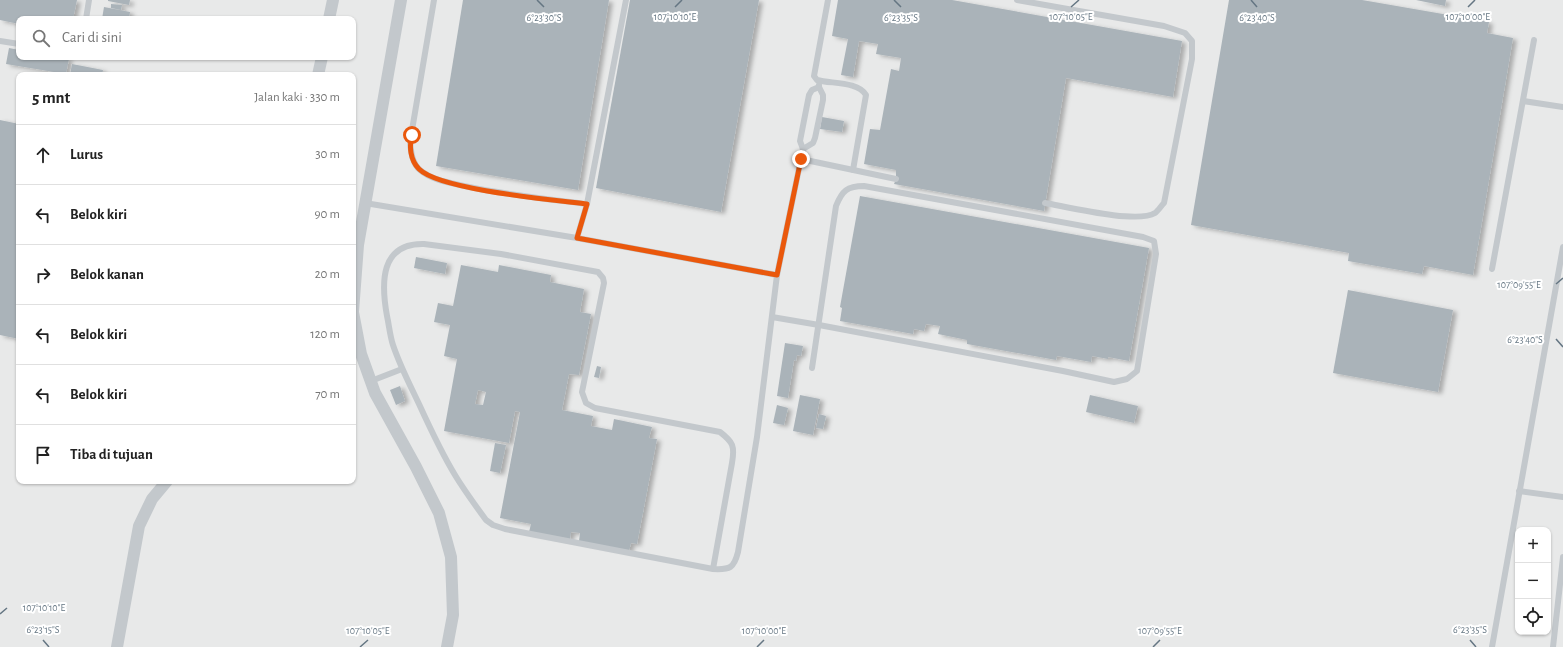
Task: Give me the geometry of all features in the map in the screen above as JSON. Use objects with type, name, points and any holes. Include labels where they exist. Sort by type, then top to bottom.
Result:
[{"type":"street","points":[[330,16],[333,0]]},
{"type":"street","points":[[356,272],[358,245],[401,0]]},
{"type":"street","points":[[319,72],[321,60]]},
{"type":"street","points":[[356,328],[361,354],[375,393],[416,467],[439,513],[451,556],[453,615],[447,647]]},
{"type":"street","points":[[117,647],[139,526],[152,499],[164,484]]},
{"type":"lane","points":[[86,16],[89,0]]},
{"type":"lane","points":[[434,0],[410,142],[411,154],[419,169],[428,175],[450,183],[498,193],[587,204]]},
{"type":"lane","points":[[577,238],[587,204],[626,0]]},
{"type":"lane","points":[[713,569],[732,463],[733,447],[731,442],[720,432],[595,408],[586,403],[582,392],[604,283],[603,278],[598,272],[502,254],[424,244],[413,244],[402,247],[394,254],[387,264],[384,283],[385,302],[393,345],[402,369],[437,442],[455,475],[486,520],[493,525],[505,529],[713,569],[727,569],[735,562],[738,552],[757,437],[777,275],[801,159],[804,149],[813,143],[815,138],[823,100],[823,94],[814,76],[828,0]]},
{"type":"lane","points":[[1017,0],[1164,26],[1185,33],[1192,40],[1192,59],[1164,203],[1156,212],[1144,216],[1127,217],[1045,203]]},
{"type":"lane","points":[[1492,269],[1534,40]]},
{"type":"lane","points":[[0,41],[16,44]]},
{"type":"lane","points":[[804,149],[800,141],[809,95],[812,90],[819,84],[842,84],[859,88],[864,91],[866,95],[854,170]]},
{"type":"lane","points":[[1523,102],[1563,107]]},
{"type":"lane","points":[[801,159],[896,179]]},
{"type":"lane","points":[[772,317],[819,325],[1055,369],[1114,382],[1127,379],[1137,371],[1156,254],[1154,242],[1144,237],[864,186],[854,186],[846,189],[840,196],[836,206],[819,325],[812,368]]},
{"type":"lane","points":[[366,203],[577,238],[777,275]]},
{"type":"lane","points":[[1492,647],[1563,247]]},
{"type":"lane","points":[[370,381],[402,369]]},
{"type":"lane","points":[[1519,491],[1563,497]]},
{"type":"lane","points":[[1552,647],[1563,557]]},
{"type":"shaded area","points":[[0,0],[1563,0],[1563,647],[0,647]]},
{"type":"building","points":[[0,0],[77,0],[74,16],[16,16],[16,23],[0,20]]},
{"type":"building","points":[[108,0],[130,0],[129,5]]},
{"type":"building","points":[[463,0],[609,0],[578,190],[436,166]]},
{"type":"building","points":[[630,0],[759,0],[721,212],[596,188]]},
{"type":"building","points":[[838,0],[952,0],[1182,41],[1173,97],[1066,78],[1044,211],[894,184],[896,179],[896,170],[864,164],[870,129],[880,130],[891,69],[899,71],[901,58],[876,54],[878,44],[859,41],[853,77],[841,75],[848,39],[832,36]]},
{"type":"building","points":[[1229,0],[1362,0],[1489,22],[1487,33],[1513,38],[1473,275],[1424,266],[1422,274],[1348,261],[1349,253],[1191,225]]},
{"type":"building","points":[[1416,0],[1446,0],[1445,6]]},
{"type":"building","points":[[111,4],[122,5],[121,10],[111,8]]},
{"type":"building","points":[[104,7],[130,12],[129,16],[102,16]]},
{"type":"building","points":[[9,48],[16,49],[16,60],[69,60],[66,72],[54,72],[6,64]]},
{"type":"building","points":[[72,64],[103,70],[103,72],[71,72]]},
{"type":"building","points":[[822,117],[844,121],[842,132],[820,129]]},
{"type":"building","points":[[0,120],[16,123],[16,338],[0,335]]},
{"type":"building","points":[[860,196],[1149,248],[1129,361],[1092,356],[1091,362],[1057,356],[1056,360],[967,344],[967,340],[938,334],[940,326],[926,324],[924,331],[914,329],[913,334],[840,321],[842,308],[840,307]]},
{"type":"building","points":[[416,257],[447,263],[445,274],[414,268]]},
{"type":"building","points":[[461,265],[498,272],[499,265],[551,275],[550,282],[584,289],[580,312],[591,314],[579,375],[569,374],[562,410],[593,416],[591,426],[612,430],[614,419],[652,427],[649,438],[657,439],[637,544],[631,543],[629,551],[579,541],[580,533],[571,532],[570,539],[529,532],[531,524],[500,518],[520,412],[515,411],[509,443],[444,431],[457,359],[444,356],[450,325],[434,322],[438,303],[453,306]],"holes":[[[478,390],[486,392],[483,405],[475,404]]]},
{"type":"building","points":[[1348,290],[1453,310],[1438,392],[1333,373]]},
{"type":"building","points":[[785,343],[803,346],[801,356],[797,355],[796,361],[794,360],[788,398],[777,396]]},
{"type":"building","points":[[597,366],[601,367],[599,378],[594,377]]},
{"type":"building","points":[[400,386],[405,401],[396,405],[390,390]]},
{"type":"building","points":[[800,395],[820,399],[813,435],[793,431]]},
{"type":"building","points":[[1090,395],[1138,406],[1134,423],[1086,412]]},
{"type":"building","points":[[777,405],[788,408],[784,425],[773,423]]},
{"type":"building","points":[[819,414],[826,416],[823,429],[816,428]]},
{"type":"building","points":[[495,443],[506,445],[500,473],[490,471]]},
{"type":"route","points":[[412,135],[410,142],[411,154],[414,162],[419,169],[428,175],[443,181],[498,193],[587,204],[577,238],[777,275],[801,159]]}]
